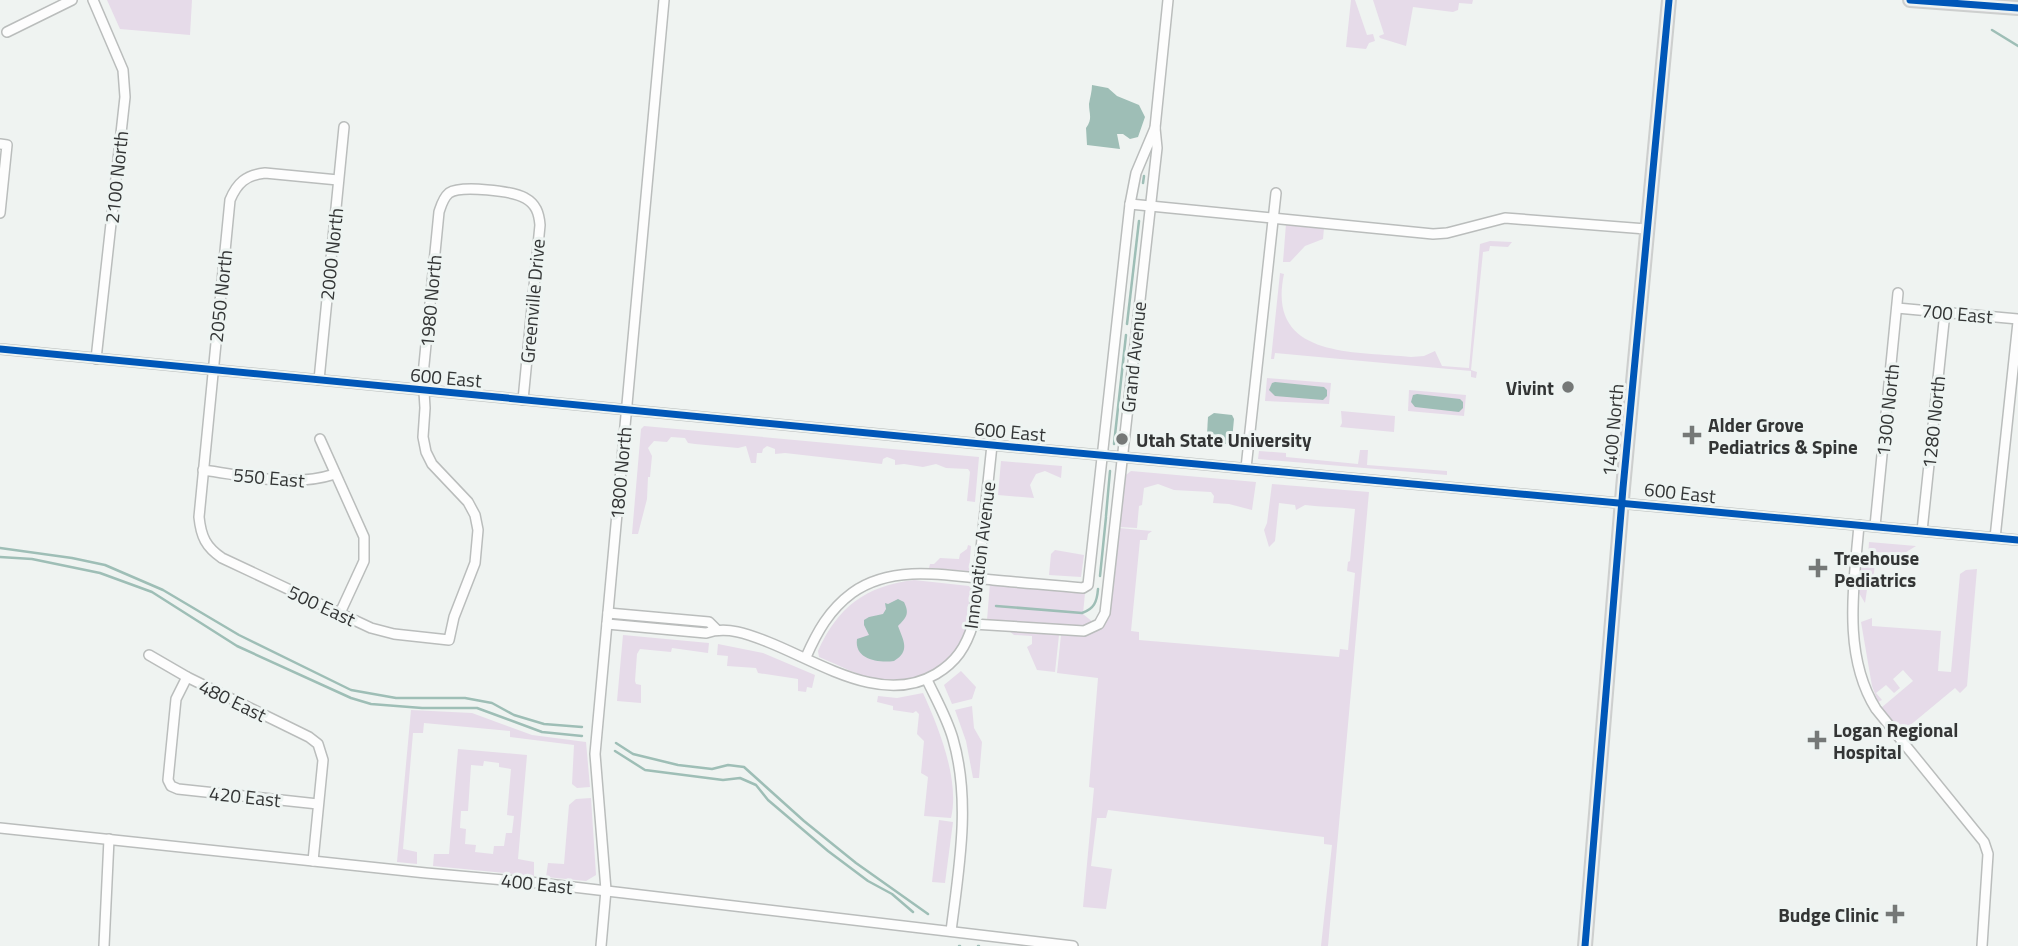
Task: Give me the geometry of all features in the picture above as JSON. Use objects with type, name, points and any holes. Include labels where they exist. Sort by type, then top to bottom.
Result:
[{"type":"main road","name":"1400 North","points":[[1585,946],[1621,502],[1668,0]]},
{"type":"main road","points":[[1910,0],[1984,3],[2018,8]]},
{"type":"street","points":[[7,32],[72,0]]},
{"type":"street","name":"2100 North","points":[[93,0],[123,70],[125,97],[96,359]]},
{"type":"street","name":"1800 North","points":[[601,946],[606,890],[595,754],[664,0]]},
{"type":"street","name":"Grand Avenue","points":[[973,624],[1078,632],[1099,624],[1105,614],[1157,148],[1155,128],[1168,0]]},
{"type":"street","name":"2000 North","points":[[319,380],[344,127]]},
{"type":"street","name":"Grand Avenue","points":[[978,578],[1086,587],[1089,581],[1130,204],[1136,173],[1155,128]]},
{"type":"street","points":[[0,213],[4,145]]},
{"type":"street","name":"2050 North","points":[[204,542],[199,517],[230,200],[244,178],[265,173],[338,180]]},
{"type":"street","name":"1980 North","points":[[449,640],[454,617],[475,564],[478,530],[475,515],[468,502],[432,464],[423,438],[423,375],[439,212],[442,202],[449,194],[468,189],[514,194],[533,203]]},
{"type":"street","points":[[1246,468],[1276,193]]},
{"type":"street","name":"Greenville Drive","points":[[523,400],[540,225],[539,213],[533,203]]},
{"type":"street","points":[[1130,204],[1433,234],[1505,218],[1646,229]]},
{"type":"street","name":"1300 North","points":[[1875,526],[1898,293]]},
{"type":"street","name":"700 East","points":[[1897,308],[2018,320]]},
{"type":"street","name":"1280 North","points":[[1922,531],[1945,313]]},
{"type":"street","points":[[1995,538],[2018,320]]},
{"type":"street","name":"600 East","points":[[0,349],[2018,540]]},
{"type":"street","points":[[320,439],[361,526],[365,550],[364,561],[340,612]]},
{"type":"street","name":"Innovation Avenue","points":[[927,680],[956,660],[967,643],[973,624],[992,445]]},
{"type":"street","name":"550 East","points":[[203,470],[292,482],[313,481],[335,474]]},
{"type":"street","points":[[1859,525],[1852,599],[1854,635],[1864,691],[1984,842],[1988,854],[1982,946]]},
{"type":"street","name":"500 East","points":[[204,542],[222,558],[371,628],[394,634],[449,640]]},
{"type":"street","points":[[806,657],[819,629],[833,610],[853,592],[879,579],[917,574],[978,578]]},
{"type":"street","points":[[608,613],[709,622],[716,629]]},
{"type":"street","points":[[607,624],[706,633],[716,629],[755,636],[864,683],[902,686],[927,680],[952,736],[961,775],[963,821],[951,931]]},
{"type":"street","name":"480 East","points":[[149,655],[318,744],[323,760],[318,804]]},
{"type":"street","name":"420 East","points":[[187,677],[176,699],[168,779],[172,786],[178,789],[318,804]]},
{"type":"street","points":[[313,861],[318,804]]},
{"type":"street","name":"400 East","points":[[0,828],[606,890],[1073,946]]},
{"type":"street","points":[[104,946],[109,839]]},
{"type":"shaded area","points":[[107,0],[192,0],[190,35],[120,29]]},
{"type":"shaded area","points":[[1351,0],[1355,0],[1367,35],[1373,34],[1375,41],[1369,43],[1366,49],[1346,47]]},
{"type":"shaded area","points":[[1373,0],[1473,0],[1472,4],[1459,3],[1458,10],[1453,12],[1413,7],[1406,46],[1380,38],[1379,36],[1384,34]]},
{"type":"shaded area","points":[[1092,85],[1108,88],[1117,96],[1139,105],[1145,117],[1138,137],[1130,139],[1123,134],[1117,134],[1120,149],[1087,145],[1086,128],[1090,119]]},
{"type":"shaded area","points":[[1286,224],[1324,228],[1323,239],[1305,246],[1290,262],[1283,262]]},
{"type":"shaded area","points":[[1490,241],[1512,242],[1508,247],[1490,246],[1489,251],[1483,252],[1471,370],[1477,372],[1476,378],[1471,377],[1471,371],[1275,353],[1274,359],[1271,359],[1280,273],[1284,274],[1282,302],[1288,322],[1301,336],[1319,345],[1341,351],[1411,357],[1424,356],[1435,351],[1442,366],[1469,368],[1480,244]]},
{"type":"shaded area","points":[[1267,378],[1331,383],[1329,404],[1265,401]]},
{"type":"shaded area","points":[[1275,382],[1324,387],[1327,396],[1323,400],[1275,396],[1269,390]]},
{"type":"shaded area","points":[[1409,390],[1466,395],[1464,416],[1408,411]]},
{"type":"shaded area","points":[[1413,395],[1460,399],[1463,408],[1459,412],[1415,407],[1411,402]]},
{"type":"shaded area","points":[[1341,411],[1395,416],[1394,432],[1340,427]]},
{"type":"shaded area","points":[[1214,413],[1232,415],[1234,419],[1232,440],[1227,444],[1214,443],[1207,434],[1208,417]]},
{"type":"shaded area","points":[[644,426],[979,457],[975,502],[967,501],[968,469],[946,468],[936,464],[923,467],[895,465],[895,460],[887,457],[882,464],[775,454],[775,449],[767,446],[762,453],[757,453],[756,463],[751,463],[746,446],[738,448],[695,444],[688,443],[685,438],[671,437],[667,442],[654,441],[648,448],[652,456],[647,499],[638,534],[632,534],[641,429]]},
{"type":"shaded area","points":[[1360,450],[1368,450],[1367,465],[1447,471],[1447,475],[1258,459],[1259,451],[1286,453],[1286,457],[1358,464]]},
{"type":"shaded area","points":[[1001,461],[1062,466],[1061,478],[1045,471],[1036,474],[1030,485],[1034,498],[998,495]]},
{"type":"shaded area","points":[[1131,471],[1256,482],[1252,510],[1213,503],[1214,496],[1211,492],[1174,490],[1158,484],[1144,488],[1137,528],[1119,527],[1124,482]]},
{"type":"shaded area","points":[[1272,484],[1369,492],[1328,946],[1321,946],[1332,845],[1324,844],[1324,837],[1108,810],[1106,818],[1097,818],[1091,866],[1112,869],[1106,909],[1083,907],[1094,788],[1089,787],[1098,678],[1057,673],[1061,635],[1087,635],[1095,632],[1106,618],[1119,528],[1152,531],[1147,540],[1140,540],[1131,631],[1139,632],[1139,640],[1339,657],[1340,649],[1348,650],[1355,573],[1347,571],[1355,509],[1305,505],[1296,510],[1295,505],[1279,503],[1275,541],[1269,547],[1264,530]]},
{"type":"shaded area","points":[[1869,542],[1916,546],[1903,554],[1876,552],[1874,573],[1868,583],[1865,603],[1859,593],[1862,556],[1868,556]]},
{"type":"shaded area","points":[[968,545],[971,546],[969,571],[929,568],[930,564],[940,558],[959,559]]},
{"type":"shaded area","points":[[1055,550],[1084,555],[1081,577],[1049,575],[1051,554]]},
{"type":"shaded area","points":[[1977,569],[1967,686],[1960,693],[1955,688],[1908,727],[1910,731],[1905,735],[1881,708],[1913,681],[1903,670],[1893,679],[1900,688],[1894,693],[1886,685],[1876,693],[1882,700],[1878,702],[1872,686],[1861,622],[1872,618],[1872,626],[1941,631],[1938,671],[1951,672],[1960,574],[1966,570]]},
{"type":"shaded area","points":[[914,580],[969,586],[971,589],[972,603],[964,636],[957,648],[936,668],[910,679],[881,680],[819,657],[818,651],[835,622],[855,601],[881,587]]},
{"type":"shaded area","points":[[990,583],[1085,593],[1083,614],[1094,623],[1077,628],[987,620]]},
{"type":"shaded area","points":[[898,599],[904,602],[907,610],[905,618],[898,626],[904,645],[902,653],[894,661],[863,656],[859,652],[857,639],[869,635],[864,620],[883,614],[885,603]]},
{"type":"shaded area","points":[[1008,630],[1059,635],[1055,672],[1037,670],[1027,647],[1032,644],[1032,636],[1014,635]]},
{"type":"shaded area","points":[[623,635],[709,643],[708,653],[672,648],[671,652],[640,649],[637,654],[635,681],[641,685],[641,703],[617,701]]},
{"type":"shaded area","points":[[718,644],[763,653],[815,675],[812,688],[807,687],[806,692],[798,691],[798,679],[758,673],[756,668],[727,666],[728,656],[717,655]]},
{"type":"shaded area","points":[[961,671],[976,687],[972,699],[952,704],[944,685]]},
{"type":"shaded area","points":[[923,693],[941,738],[950,771],[953,788],[951,818],[924,816],[928,777],[921,773],[924,741],[917,734],[919,714],[916,711],[913,713],[893,710],[893,706],[877,702],[878,696],[897,698]]},
{"type":"shaded area","points":[[972,706],[974,728],[982,742],[979,778],[973,778],[966,741],[955,710]]},
{"type":"shaded area","points":[[411,710],[472,713],[532,735],[586,742],[590,787],[577,788],[572,784],[574,745],[510,737],[510,731],[424,723],[423,733],[413,733],[403,849],[417,852],[417,864],[397,862]]},
{"type":"shaded area","points":[[458,749],[527,755],[518,859],[534,862],[534,876],[433,866],[434,854],[449,854]],"holes":[[[484,761],[499,763],[499,767],[511,769],[507,815],[514,816],[512,833],[506,833],[504,846],[494,846],[493,854],[475,852],[476,845],[465,844],[466,829],[460,828],[461,811],[468,811],[471,765],[483,766]]]},
{"type":"shaded area","points":[[591,798],[596,875],[586,881],[546,877],[548,863],[564,864],[569,805],[576,799]]},
{"type":"shaded area","points":[[939,820],[953,822],[945,883],[932,882]]},
{"type":"waterway","points":[[1992,30],[2018,46]]},
{"type":"waterway","points":[[1143,183],[1144,176]]},
{"type":"waterway","points":[[1127,324],[1139,221]]},
{"type":"waterway","points":[[1114,444],[1126,335]]},
{"type":"waterway","points":[[1106,516],[1110,471]]},
{"type":"waterway","points":[[1100,576],[1106,517]]},
{"type":"waterway","points":[[0,548],[105,565],[163,590],[239,635],[351,690],[396,698],[465,698],[492,703],[514,715],[544,724],[582,727]]},
{"type":"waterway","points":[[0,557],[32,559],[100,573],[152,592],[237,646],[351,698],[371,704],[477,708],[542,732],[582,736]]},
{"type":"waterway","points":[[996,606],[1082,613],[1094,604],[1098,589]]},
{"type":"waterway","points":[[616,743],[633,754],[678,765],[712,769],[728,765],[744,767],[856,863],[928,914]]},
{"type":"waterway","points":[[615,751],[645,770],[723,780],[740,778],[756,785],[768,800],[828,851],[868,881],[892,894],[913,912]]},
{"type":"cycle path","points":[[1585,946],[1623,488],[1669,0]]},
{"type":"cycle path","points":[[1910,0],[2018,8]]},
{"type":"cycle path","points":[[0,349],[2018,540]]},
{"type":"place","name":"Vivint","points":[[1568,387]]},
{"type":"place","name":"Alder Grove Pediatrics & Spine","points":[[1692,435]]},
{"type":"place","name":"Utah State University","points":[[1122,439]]},
{"type":"place","name":"Treehouse Pediatrics","points":[[1818,568]]},
{"type":"place","name":"Logan Regional Hospital","points":[[1817,740]]},
{"type":"place","name":"Budge Clinic","points":[[1895,914]]}]
